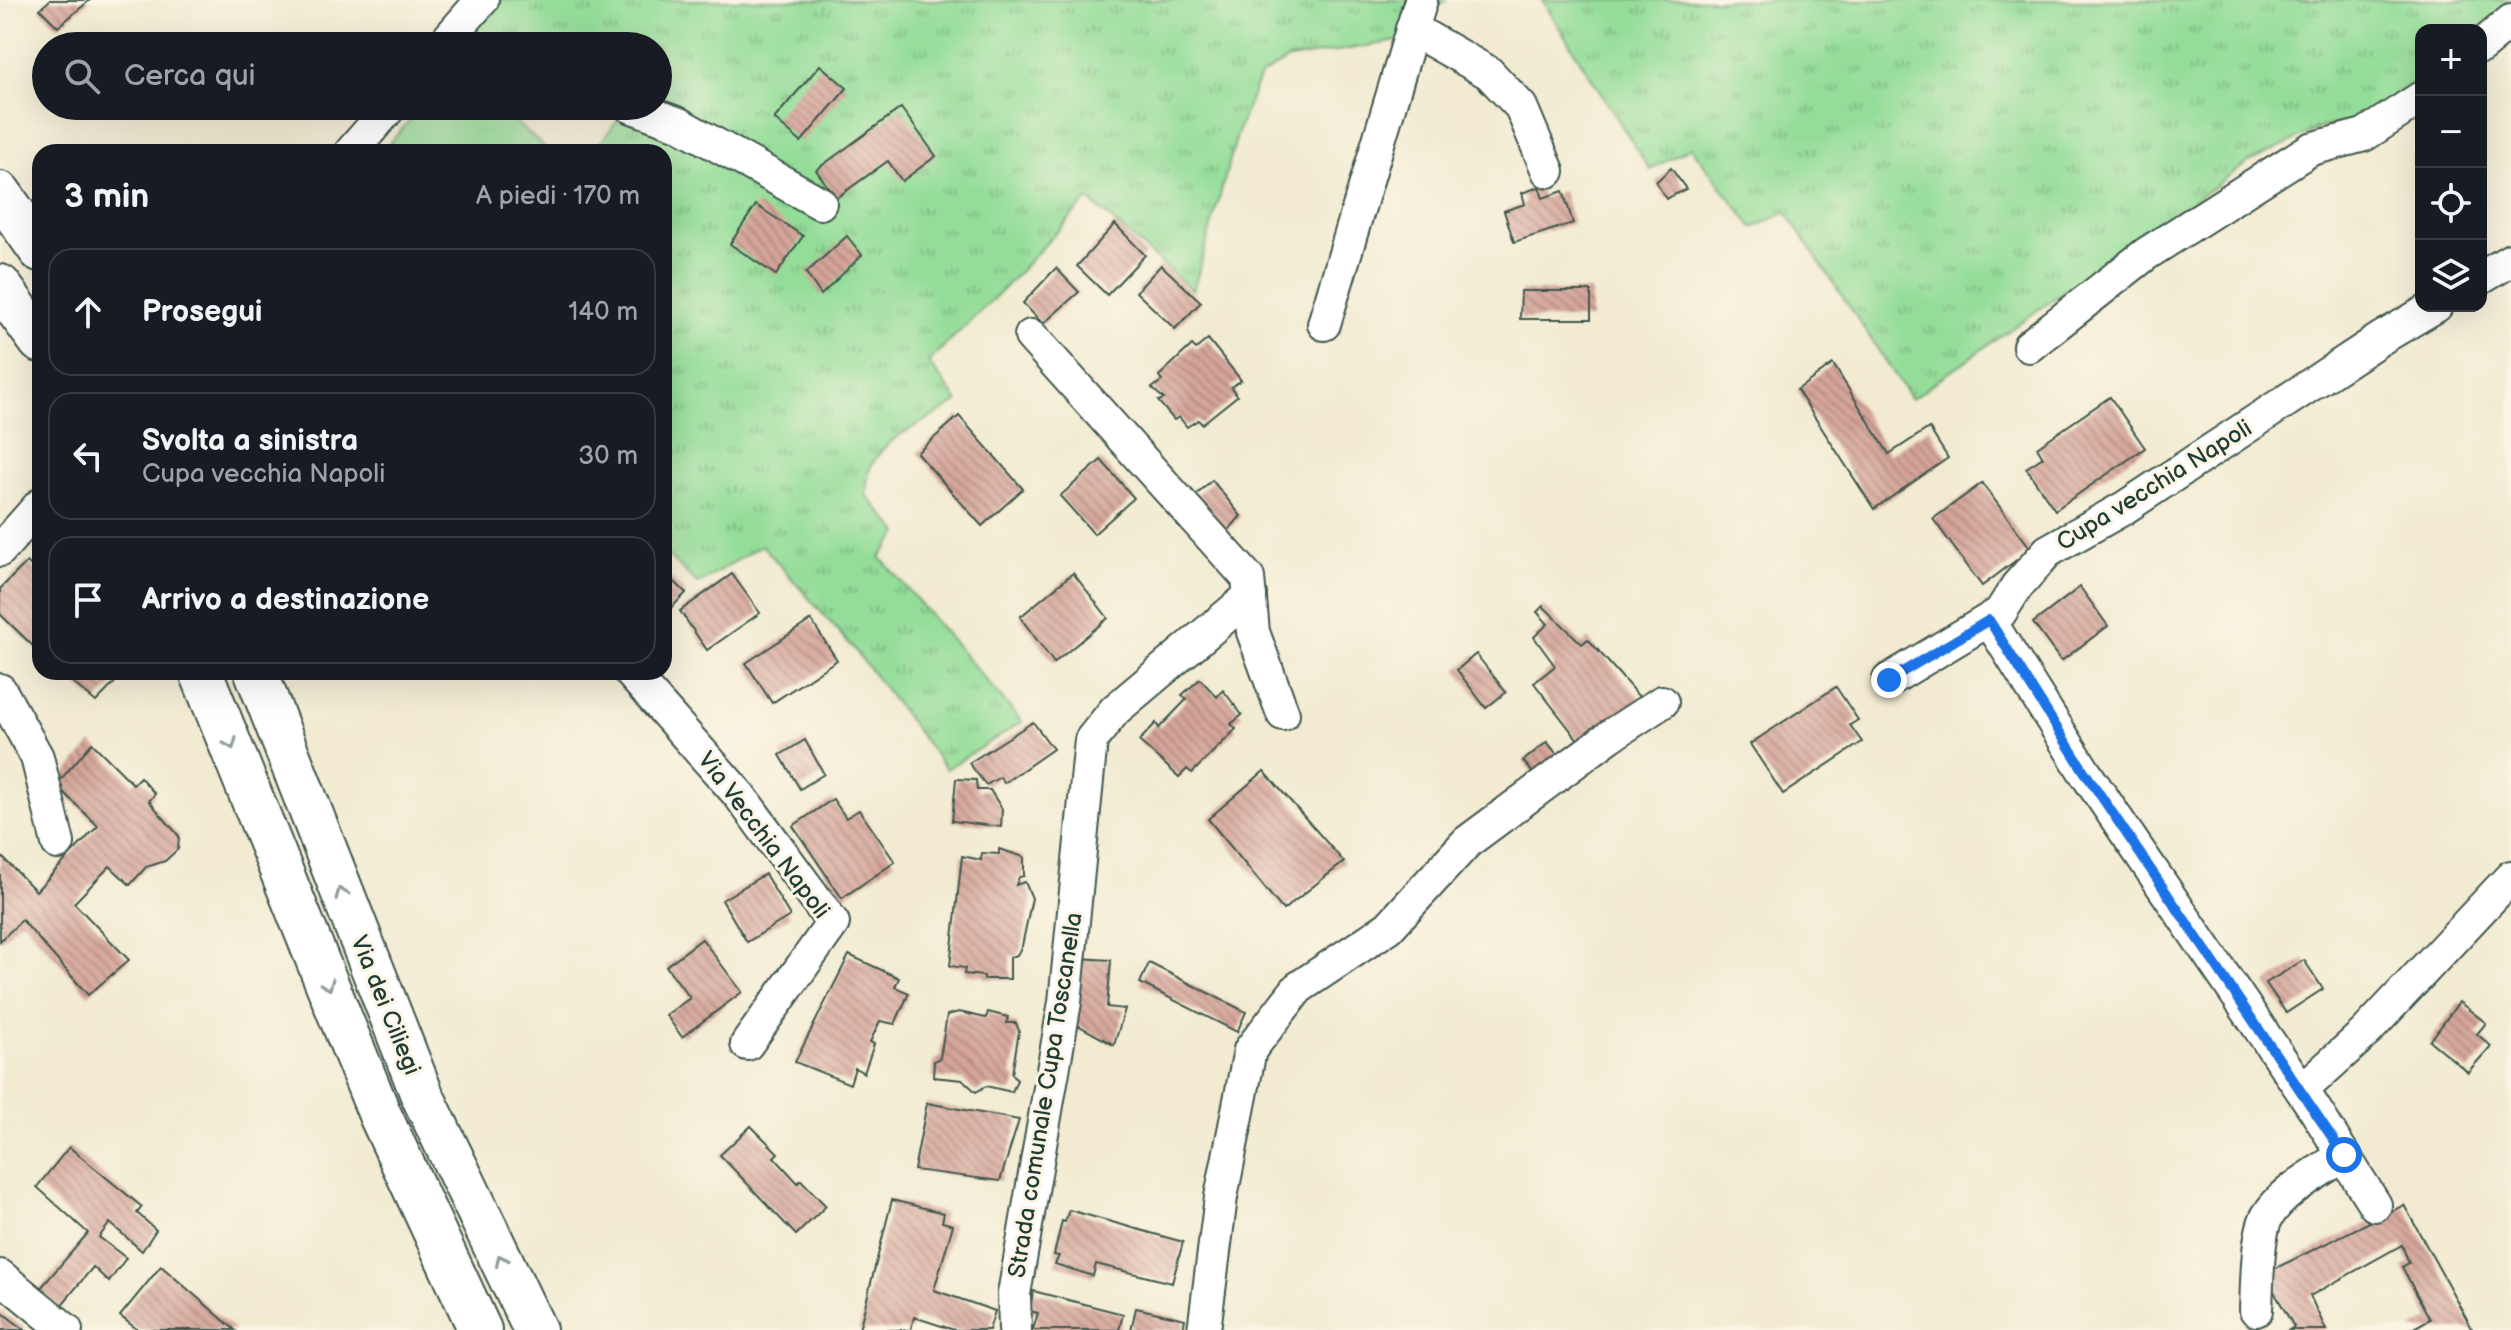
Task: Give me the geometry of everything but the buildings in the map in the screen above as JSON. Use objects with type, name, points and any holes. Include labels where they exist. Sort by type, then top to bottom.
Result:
[{"type":"main road","points":[[0,193],[32,239]]},
{"type":"main road","points":[[1,288],[32,330]]},
{"type":"main road","name":"Via dei Ciliegi","points":[[204,680],[380,1115],[480,1330]]},
{"type":"main road","name":"Via dei Ciliegi","points":[[259,680],[422,1095],[535,1330]]},
{"type":"street","points":[[459,32],[482,0]]},
{"type":"street","points":[[1324,324],[1417,14],[1489,73],[1521,107],[1548,171]]},
{"type":"street","points":[[2487,41],[2511,21]]},
{"type":"street","points":[[2029,346],[2146,254],[2254,185],[2311,149],[2364,135],[2415,102]]},
{"type":"street","points":[[358,144],[379,120]]},
{"type":"street","points":[[668,120],[820,203]]},
{"type":"street","points":[[2487,274],[2511,260]]},
{"type":"street","name":"Cupa vecchia Napoli","points":[[1889,680],[2000,613],[2017,586],[2048,551],[2124,508],[2426,312]]},
{"type":"street","points":[[1031,336],[1248,578],[1253,632],[1283,714]]},
{"type":"street","points":[[0,550],[32,514]]},
{"type":"street","name":"Strada comunale Cupa Toscanella","points":[[1015,1330],[1014,1294],[1065,1002],[1091,740],[1115,710],[1250,596]]},
{"type":"street","points":[[1989,620],[2084,771],[2302,1090],[2375,1205]]},
{"type":"street","name":"Via Vecchia Napoli","points":[[637,680],[740,796],[833,923],[747,1044]]},
{"type":"street","points":[[0,690],[37,757],[58,843]]},
{"type":"street","points":[[1204,1330],[1221,1197],[1250,1050],[1298,988],[1389,927],[1467,842],[1610,736],[1662,702]]},
{"type":"street","points":[[2302,1090],[2366,1032],[2511,877]]},
{"type":"street","points":[[2256,1310],[2258,1263],[2266,1219],[2293,1189],[2344,1155]]},
{"type":"street","points":[[0,1276],[66,1330]]},
{"type":"green space","points":[[497,0],[1446,0],[1397,41],[1289,59],[1260,76],[1239,128],[1193,291],[1088,199],[928,362],[958,401],[899,435],[870,467],[866,495],[899,533],[880,557],[1022,722],[946,769],[854,649],[762,545],[698,584],[672,560],[672,144],[599,144],[618,120],[672,120],[672,32],[470,30]]},
{"type":"green space","points":[[1542,0],[2511,0],[2511,8],[2487,26],[2415,24],[2415,81],[2360,120],[2319,128],[2249,162],[1911,399],[1786,212],[1753,228],[1691,147],[1650,170]]},
{"type":"green space","points":[[410,120],[513,120],[541,144],[389,144]]},
{"type":"route","points":[[1889,680],[1989,620],[2084,771],[2344,1155]]}]
